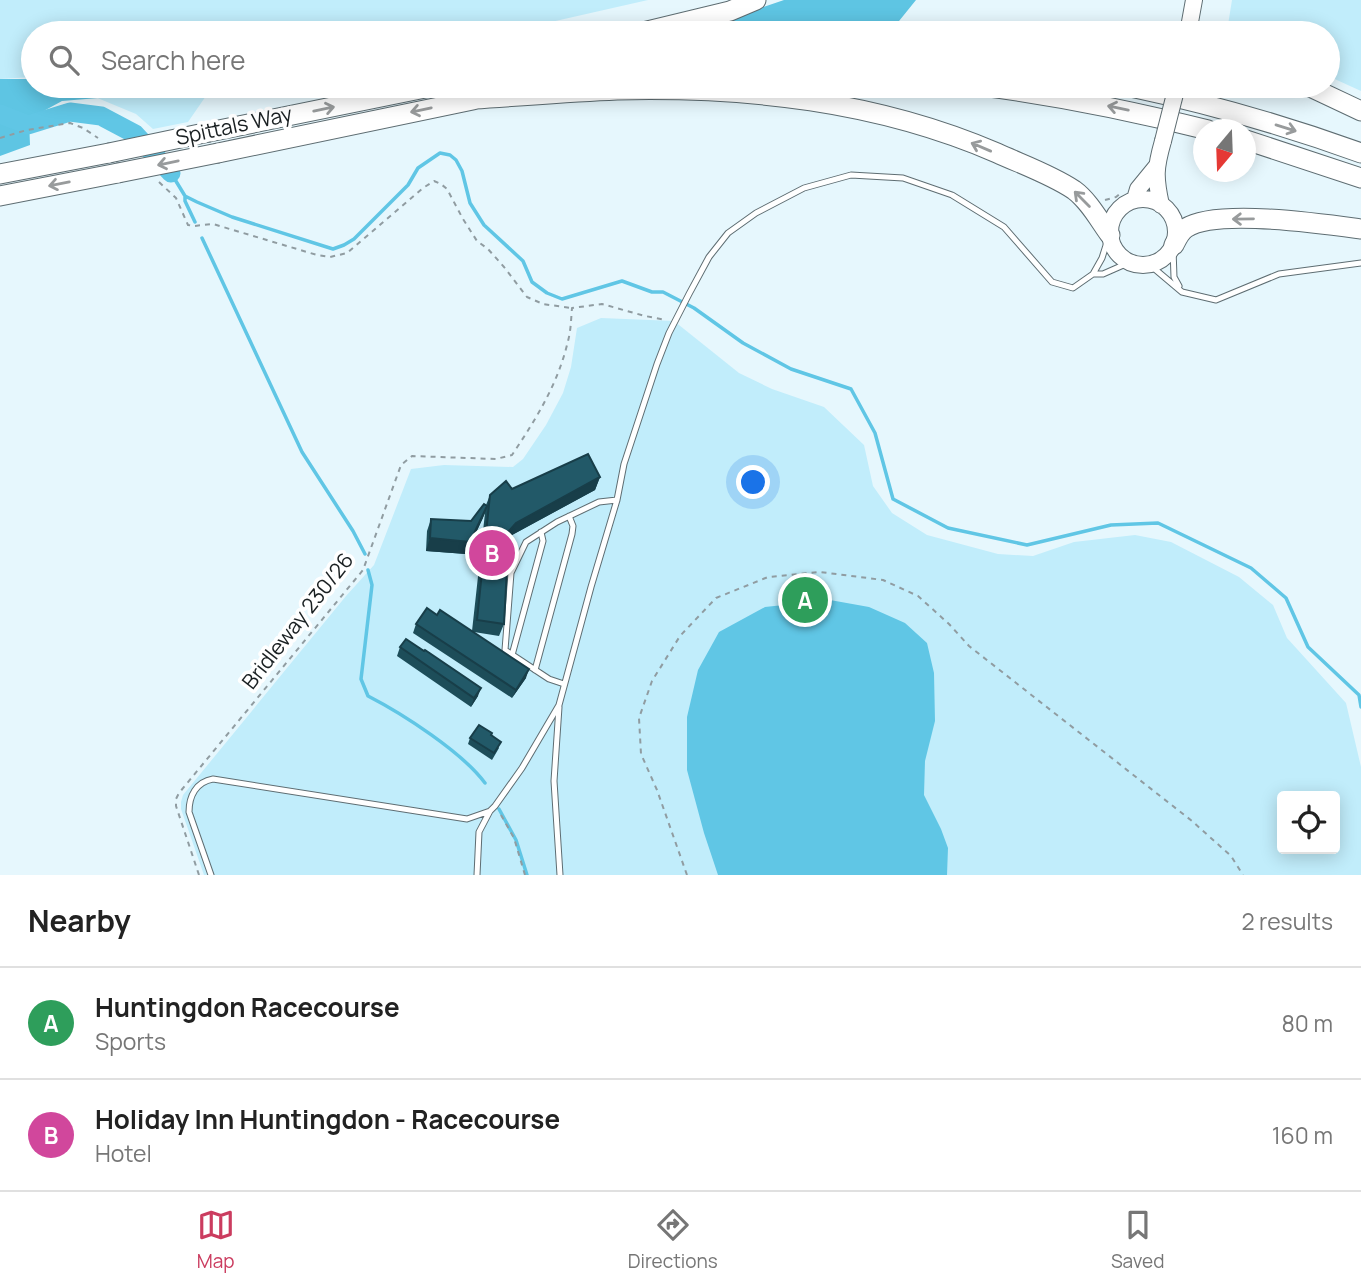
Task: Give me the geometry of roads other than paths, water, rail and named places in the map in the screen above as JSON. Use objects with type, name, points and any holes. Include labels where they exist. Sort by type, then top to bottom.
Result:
[{"type":"highway","points":[[689,21],[730,11],[756,0]]},
{"type":"highway","name":"Spittals Way","points":[[0,174],[105,147],[209,132],[374,98]]},
{"type":"highway","name":"Spittals Way","points":[[0,196],[481,98]]},
{"type":"highway","points":[[474,99],[490,98]]},
{"type":"highway","points":[[794,98],[878,114],[974,144],[1075,191],[1110,235]]},
{"type":"highway","points":[[1062,98],[1193,126]]},
{"type":"highway","points":[[1175,98],[1233,112],[1361,153]]},
{"type":"highway","points":[[1333,98],[1361,111]]},
{"type":"highway","points":[[1256,143],[1361,178]]},
{"type":"highway","points":[[1173,246],[1180,233],[1188,226],[1202,221],[1277,219],[1361,229]]},
{"type":"main road","points":[[1190,21],[1194,0]]},
{"type":"main road","points":[[1161,205],[1156,167],[1174,98]]},
{"type":"main road","points":[[1135,199],[1138,189],[1156,167]]},
{"type":"main road","points":[[1135,199],[1147,199],[1161,205],[1170,213],[1174,220],[1176,236],[1165,257],[1150,265],[1133,265],[1122,258],[1114,248],[1110,235],[1111,221],[1119,209],[1135,199]]},
{"type":"lane","points":[[560,875],[554,781],[559,705],[564,684],[617,500],[624,464],[657,364],[674,321],[709,257],[728,233],[756,213],[804,188],[850,175],[903,178],[952,195],[1004,227],[1052,282],[1073,288],[1093,274],[1110,235]]},
{"type":"lane","points":[[1173,246],[1174,277],[1182,292]]},
{"type":"lane","points":[[1093,274],[1103,274],[1128,262]]},
{"type":"lane","points":[[1150,265],[1182,292],[1216,300],[1279,274],[1361,263]]},
{"type":"lane","points":[[564,684],[549,679],[505,650],[510,573],[526,542],[569,516],[599,502],[617,500]]},
{"type":"lane","points":[[535,670],[572,534],[573,526],[569,516]]},
{"type":"lane","points":[[512,655],[543,541],[541,532]]},
{"type":"lane","points":[[477,875],[479,832],[522,768],[559,705]]},
{"type":"lane","points":[[211,875],[189,812],[189,801],[193,792],[206,780],[467,819],[492,809]]},
{"type":"waterway","points":[[0,114],[28,125],[70,112],[101,116],[135,134],[171,173]]},
{"type":"waterway","points":[[171,173],[185,196],[197,202],[232,217],[333,249],[354,239],[408,185],[418,168],[440,153],[450,155],[462,171],[470,203],[484,225],[523,261],[532,282],[547,293],[562,299],[622,281],[652,292],[663,292],[694,308],[743,343],[791,369],[851,389],[875,433],[893,499],[948,528],[1027,545],[1111,525],[1158,523],[1251,568],[1286,598],[1308,647],[1359,695],[1361,707]]},
{"type":"waterway","points":[[185,196],[195,222]]},
{"type":"waterway","points":[[202,238],[302,452],[365,554]]},
{"type":"waterway","points":[[368,570],[372,585],[361,679],[368,696],[414,723],[447,747],[485,783]]},
{"type":"waterway","points":[[499,809],[516,840],[527,875]]},
{"type":"place","name":"Holiday Inn Huntingdon - Racecourse","points":[[492,553]]},
{"type":"place","name":"Huntingdon Racecourse","points":[[805,600]]}]
